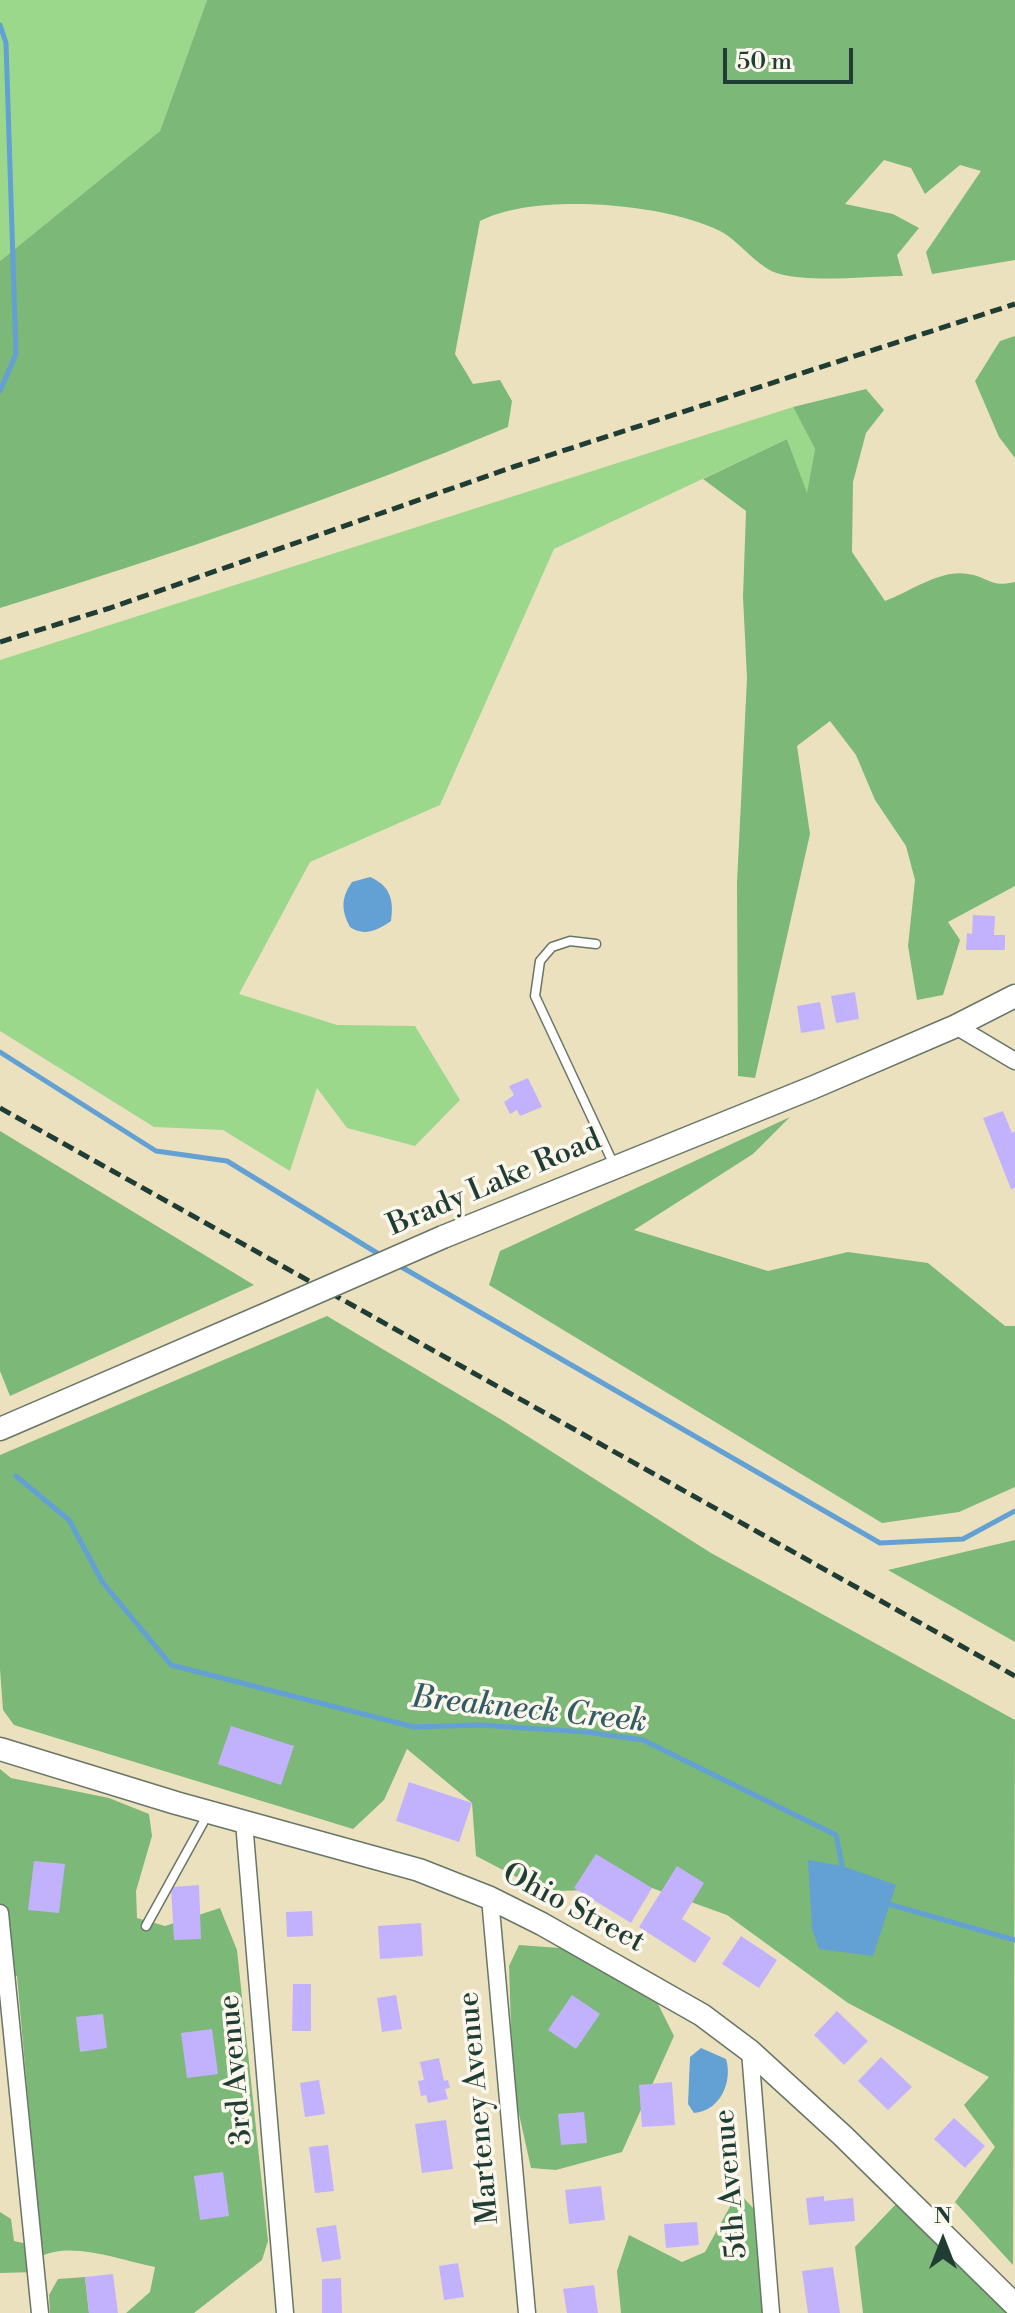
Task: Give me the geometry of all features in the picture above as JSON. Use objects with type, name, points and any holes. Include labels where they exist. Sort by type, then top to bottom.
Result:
[{"type":"street","name":"Brady Lake Road","points":[[0,1429],[443,1237],[956,1026],[1015,996]]},
{"type":"street","points":[[956,1026],[1015,1061]]},
{"type":"street","name":"Ohio Street","points":[[0,1749],[209,1812],[419,1870],[490,1898],[644,1980],[702,2015],[750,2051],[843,2136],[1015,2305]]},
{"type":"street","name":"3rd Avenue","points":[[244,1822],[285,2313]]},
{"type":"street","name":"Marteney Avenue","points":[[490,1898],[527,2313]]},
{"type":"street","points":[[0,1913],[40,2313]]},
{"type":"street","name":"5th Avenue","points":[[750,2051],[771,2313]]},
{"type":"lane","points":[[596,944],[570,941],[552,947],[540,961],[535,996],[614,1166]]},
{"type":"lane","points":[[146,1926],[209,1812]]},
{"type":"green space","points":[[0,0],[207,0],[160,131],[0,261]]},
{"type":"green space","points":[[207,0],[1015,0],[1015,260],[932,274],[926,252],[981,171],[960,165],[925,194],[911,168],[884,160],[845,204],[893,214],[919,228],[897,255],[903,276],[824,279],[780,274],[764,267],[720,231],[696,221],[634,208],[566,204],[504,212],[480,221],[455,354],[473,384],[500,380],[512,401],[508,427],[256,524],[0,608],[0,261],[160,131]]},
{"type":"green space","points":[[1015,336],[1015,458],[999,437],[975,381],[1000,341]]},
{"type":"green space","points":[[866,389],[884,410],[866,433],[853,482],[852,552],[885,601],[925,582],[957,573],[975,575],[1000,584],[1015,582],[1015,886],[948,922],[960,940],[943,995],[917,1000],[908,946],[915,880],[906,846],[875,800],[856,755],[830,721],[797,746],[810,834],[755,1078],[738,1076],[737,883],[747,678],[743,597],[746,511],[703,479],[787,439],[807,493],[815,449],[793,407]]},
{"type":"green space","points":[[793,407],[815,449],[807,495],[787,439],[554,549],[440,805],[310,862],[239,994],[337,1025],[415,1026],[460,1100],[415,1146],[347,1128],[317,1088],[290,1171],[223,1130],[154,1127],[0,1031],[0,660]]},
{"type":"green space","points":[[790,1117],[753,1154],[634,1230],[768,1271],[848,1252],[928,1263],[1005,1326],[1015,1326],[1015,1487],[959,1512],[882,1523],[489,1285],[500,1251]]},
{"type":"green space","points":[[0,1131],[254,1285],[10,1396],[0,1371]]},
{"type":"green space","points":[[327,1316],[502,1420],[711,1553],[1015,1720],[1013,2265],[955,2202],[995,2147],[964,2105],[989,2077],[848,2003],[727,1915],[652,1888],[557,1891],[528,1883],[476,1856],[472,1803],[407,1749],[384,1800],[353,1829],[14,1725],[3,1710],[0,1669],[0,1455]]},
{"type":"green space","points":[[1015,1540],[1015,1642],[888,1570]]},
{"type":"green space","points":[[0,1769],[11,1778],[109,1798],[149,1814],[152,1836],[136,1891],[137,1918],[165,1926],[220,1908],[237,1950],[268,2241],[262,2260],[194,2313],[126,2313],[150,2292],[155,2267],[83,2251],[54,2252],[42,2256],[17,1976],[0,1978]]},
{"type":"green space","points":[[519,1945],[573,1949],[656,2000],[674,2036],[622,2152],[556,2170],[531,2168],[513,2087],[509,1966]]},
{"type":"green space","points":[[738,2192],[755,2210],[764,2313],[621,2313],[617,2271],[629,2235],[682,2262],[705,2252]]},
{"type":"green space","points":[[897,2203],[1008,2313],[863,2313],[855,2247]]},
{"type":"green space","points":[[0,2212],[11,2219],[14,2241],[28,2244],[36,2272],[0,2273]]},
{"type":"green space","points":[[85,2277],[89,2313],[50,2313],[49,2295],[58,2279]]},
{"type":"water","points":[[370,877],[383,885],[390,895],[391,921],[376,929],[360,932],[350,927],[344,899],[352,882]]},
{"type":"water","points":[[808,1860],[842,1866],[896,1885],[873,1956],[819,1949],[812,1929]]},
{"type":"water","points":[[701,2048],[726,2059],[728,2077],[717,2101],[711,2107],[694,2113],[688,2104],[690,2057]]},
{"type":"building","points":[[973,915],[995,916],[994,935],[1005,935],[1005,950],[966,950],[967,933],[972,934]]},
{"type":"building","points":[[855,992],[859,1019],[836,1023],[831,996]]},
{"type":"building","points":[[820,1002],[825,1029],[801,1033],[797,1006]]},
{"type":"building","points":[[528,1078],[542,1107],[520,1116],[517,1110],[510,1114],[504,1102],[514,1095],[509,1086]]},
{"type":"building","points":[[1003,1111],[1012,1133],[1015,1131],[1015,1188],[1011,1189],[983,1118]]},
{"type":"building","points":[[231,1726],[294,1746],[281,1785],[218,1764]]},
{"type":"building","points":[[409,1782],[472,1803],[459,1842],[396,1821]]},
{"type":"building","points":[[596,1854],[652,1888],[631,1923],[574,1888]]},
{"type":"building","points":[[34,1861],[65,1864],[59,1913],[28,1910]]},
{"type":"building","points":[[677,1866],[704,1883],[682,1919],[711,1938],[695,1963],[639,1927]]},
{"type":"building","points":[[199,1885],[201,1939],[174,1940],[171,1887]]},
{"type":"building","points":[[312,1911],[313,1936],[287,1937],[286,1912]]},
{"type":"building","points":[[421,1923],[423,1956],[380,1959],[378,1926]]},
{"type":"building","points":[[741,1936],[777,1960],[759,1988],[722,1964]]},
{"type":"building","points":[[293,1984],[311,1984],[311,2031],[292,2031]]},
{"type":"building","points":[[396,1995],[402,2029],[382,2032],[377,1998]]},
{"type":"building","points":[[572,1995],[600,2014],[576,2049],[548,2030]]},
{"type":"building","points":[[837,2011],[868,2041],[844,2065],[814,2035]]},
{"type":"building","points":[[103,2014],[107,2048],[80,2052],[76,2017]]},
{"type":"building","points":[[212,2029],[218,2074],[187,2078],[181,2033]]},
{"type":"building","points":[[881,2057],[912,2087],[888,2110],[858,2081]]},
{"type":"building","points":[[439,2058],[444,2081],[448,2080],[450,2088],[445,2089],[448,2099],[428,2103],[426,2095],[421,2096],[418,2081],[424,2080],[420,2062]]},
{"type":"building","points":[[319,2080],[325,2114],[305,2117],[300,2083]]},
{"type":"building","points":[[672,2082],[675,2125],[642,2127],[639,2085]]},
{"type":"building","points":[[584,2112],[587,2143],[561,2145],[558,2114]]},
{"type":"building","points":[[954,2118],[985,2146],[965,2168],[934,2139]]},
{"type":"building","points":[[446,2120],[453,2169],[422,2173],[415,2124]]},
{"type":"building","points":[[328,2145],[334,2191],[315,2193],[309,2147]]},
{"type":"building","points":[[223,2172],[229,2216],[200,2220],[194,2176]]},
{"type":"building","points":[[601,2186],[605,2220],[569,2224],[565,2190]]},
{"type":"building","points":[[824,2196],[824,2201],[853,2198],[855,2221],[809,2225],[806,2198]]},
{"type":"building","points":[[697,2222],[699,2245],[666,2248],[664,2224]]},
{"type":"building","points":[[336,2225],[341,2259],[322,2262],[316,2228]]},
{"type":"building","points":[[458,2263],[464,2297],[444,2300],[439,2266]]},
{"type":"building","points":[[833,2267],[840,2313],[808,2313],[802,2271]]},
{"type":"building","points":[[113,2274],[118,2313],[89,2313],[85,2277]]},
{"type":"building","points":[[341,2278],[342,2313],[322,2313],[322,2279]]},
{"type":"building","points":[[594,2285],[598,2313],[567,2313],[563,2289]]},
{"type":"waterway","name":"Breakneck Creek","points":[[0,25],[6,43],[16,354],[0,391]]},
{"type":"waterway","name":"Breakneck Creek","points":[[0,1052],[156,1151],[227,1161],[382,1256]]},
{"type":"waterway","name":"Breakneck Creek","points":[[398,1265],[880,1543],[963,1539],[1015,1511]]},
{"type":"waterway","name":"Breakneck Creek","points":[[16,1476],[69,1520],[103,1583],[171,1665],[414,1727],[480,1725],[586,1732],[643,1740],[836,1835],[843,1870]]},
{"type":"waterway","name":"Breakneck Creek","points":[[885,1903],[1015,1940]]},
{"type":"railway","points":[[0,642],[110,608],[513,467],[1015,304]]},
{"type":"railway","points":[[0,1108],[1015,1676]]}]
